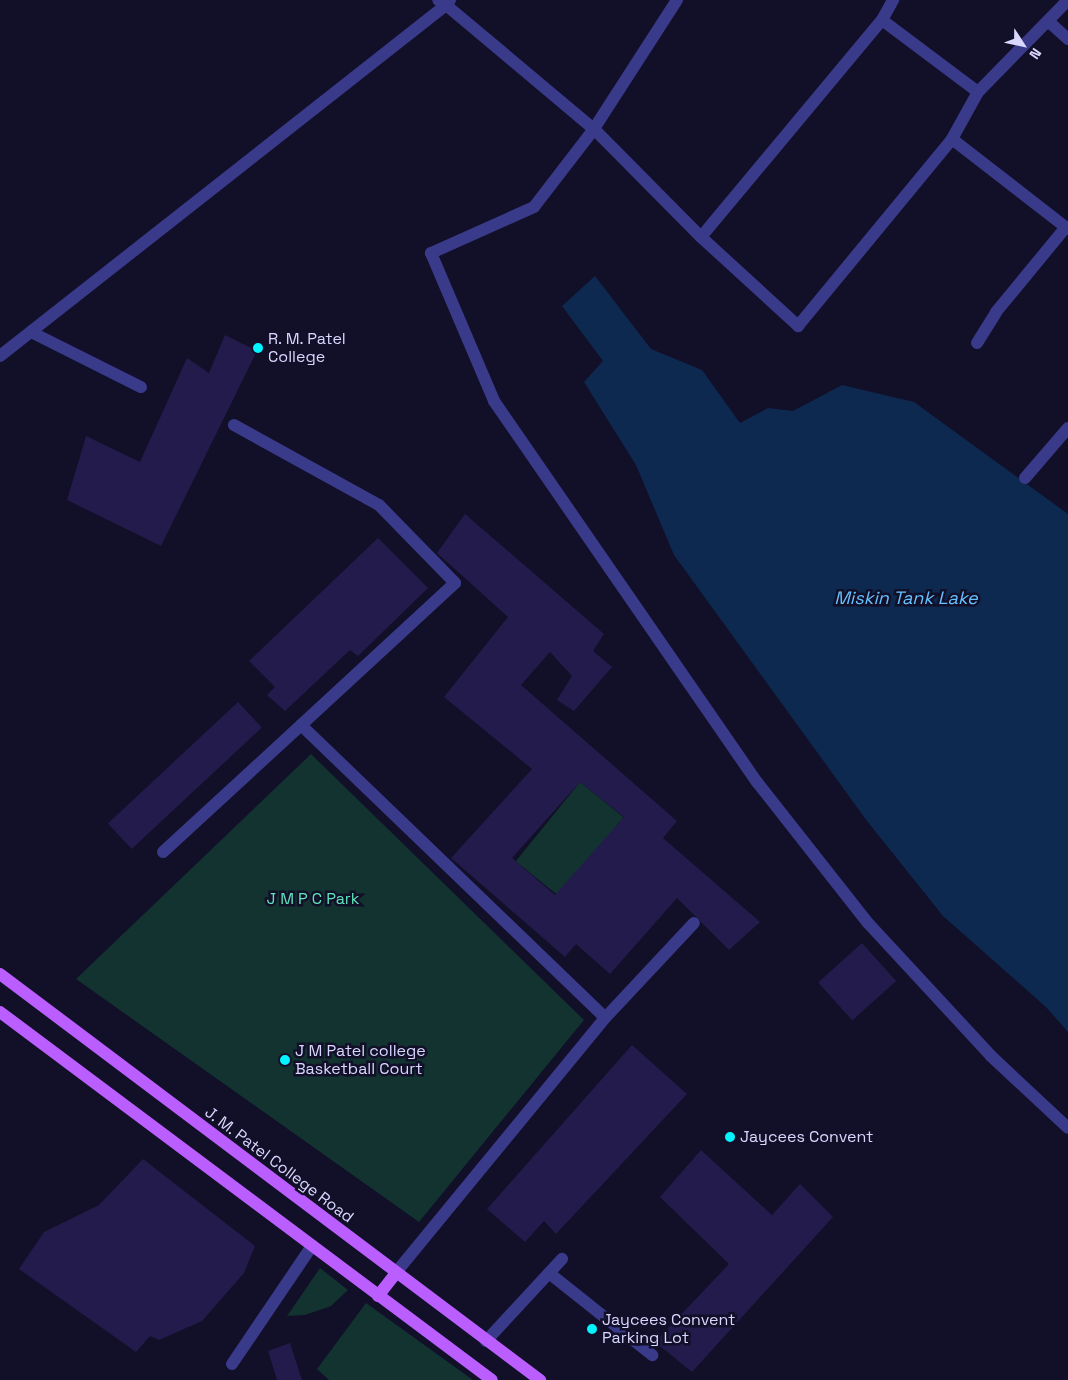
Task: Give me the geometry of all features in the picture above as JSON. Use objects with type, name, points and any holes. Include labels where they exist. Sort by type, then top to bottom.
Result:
[{"type":"main road","name":"J. M. Patel College Road","points":[[0,974],[395,1274],[540,1380]]},
{"type":"main road","points":[[0,1012],[492,1380]]},
{"type":"main road","points":[[378,1296],[395,1274]]},
{"type":"street","points":[[677,0],[594,129],[534,206],[431,253],[494,401],[757,782],[868,922],[991,1056],[1068,1128]]},
{"type":"street","points":[[701,238],[882,20],[892,0]]},
{"type":"street","points":[[0,356],[445,2],[594,129],[701,238],[798,326],[952,139],[978,92],[1068,0]]},
{"type":"street","points":[[882,20],[978,92]]},
{"type":"street","points":[[1048,21],[1068,39]]},
{"type":"street","points":[[952,139],[1067,228],[996,312],[977,343]]},
{"type":"street","points":[[31,332],[141,387]]},
{"type":"street","points":[[163,852],[455,583],[379,505],[234,425]]},
{"type":"street","points":[[1025,478],[1068,428]]},
{"type":"street","points":[[301,725],[605,1018]]},
{"type":"street","points":[[395,1274],[605,1018],[694,923]]},
{"type":"street","points":[[232,1364],[312,1246]]},
{"type":"street","points":[[486,1341],[562,1259]]},
{"type":"street","points":[[549,1273],[652,1356]]},
{"type":"green space","name":"J M P C Park","points":[[311,754],[584,1020],[419,1222],[76,979]]},
{"type":"green space","points":[[580,782],[624,817],[559,897],[516,861]]},
{"type":"green space","points":[[320,1268],[348,1290],[331,1306],[305,1315],[287,1316]]},
{"type":"green space","points":[[366,1303],[473,1380],[329,1380],[317,1369]]},
{"type":"water","name":"Miskin Tank Lake","points":[[595,276],[651,349],[702,370],[740,423],[768,408],[793,411],[842,385],[914,402],[1068,514],[1068,1032],[1046,1007],[943,916],[867,821],[674,555],[636,465],[584,382],[603,361],[562,306]]},
{"type":"building","points":[[225,335],[257,351],[161,546],[67,500],[86,436],[140,462],[187,358],[209,373]]},
{"type":"building","points":[[465,514],[604,634],[593,651],[612,667],[574,711],[557,700],[572,676],[550,652],[521,685],[677,821],[663,838],[760,922],[729,950],[677,898],[610,974],[576,944],[565,957],[451,858],[532,769],[444,697],[508,617],[437,553]],"holes":[[[580,782],[624,817],[555,895],[512,858]]]},
{"type":"building","points":[[378,538],[428,588],[358,656],[350,650],[285,711],[267,695],[275,687],[249,661]]},
{"type":"building","points":[[238,702],[262,728],[132,849],[108,823]]},
{"type":"building","points":[[862,943],[896,981],[852,1020],[818,982]]},
{"type":"building","points":[[632,1045],[687,1094],[556,1234],[544,1221],[525,1242],[487,1209]]},
{"type":"building","points":[[701,1150],[772,1215],[800,1184],[833,1217],[692,1372],[655,1342],[729,1264],[660,1197]]},
{"type":"building","points":[[143,1159],[255,1246],[244,1273],[202,1321],[159,1340],[150,1336],[136,1352],[19,1269],[44,1232],[99,1205]]},
{"type":"building","points":[[290,1343],[302,1380],[277,1380],[268,1351]]},
{"type":"place","name":"R. M. Patel College","points":[[258,348]]},
{"type":"place","name":"J M Patel college Basketball Court","points":[[285,1060]]},
{"type":"place","name":"Jaycees Convent","points":[[730,1137]]},
{"type":"place","name":"Jaycees Convent Parking Lot","points":[[592,1329]]}]
